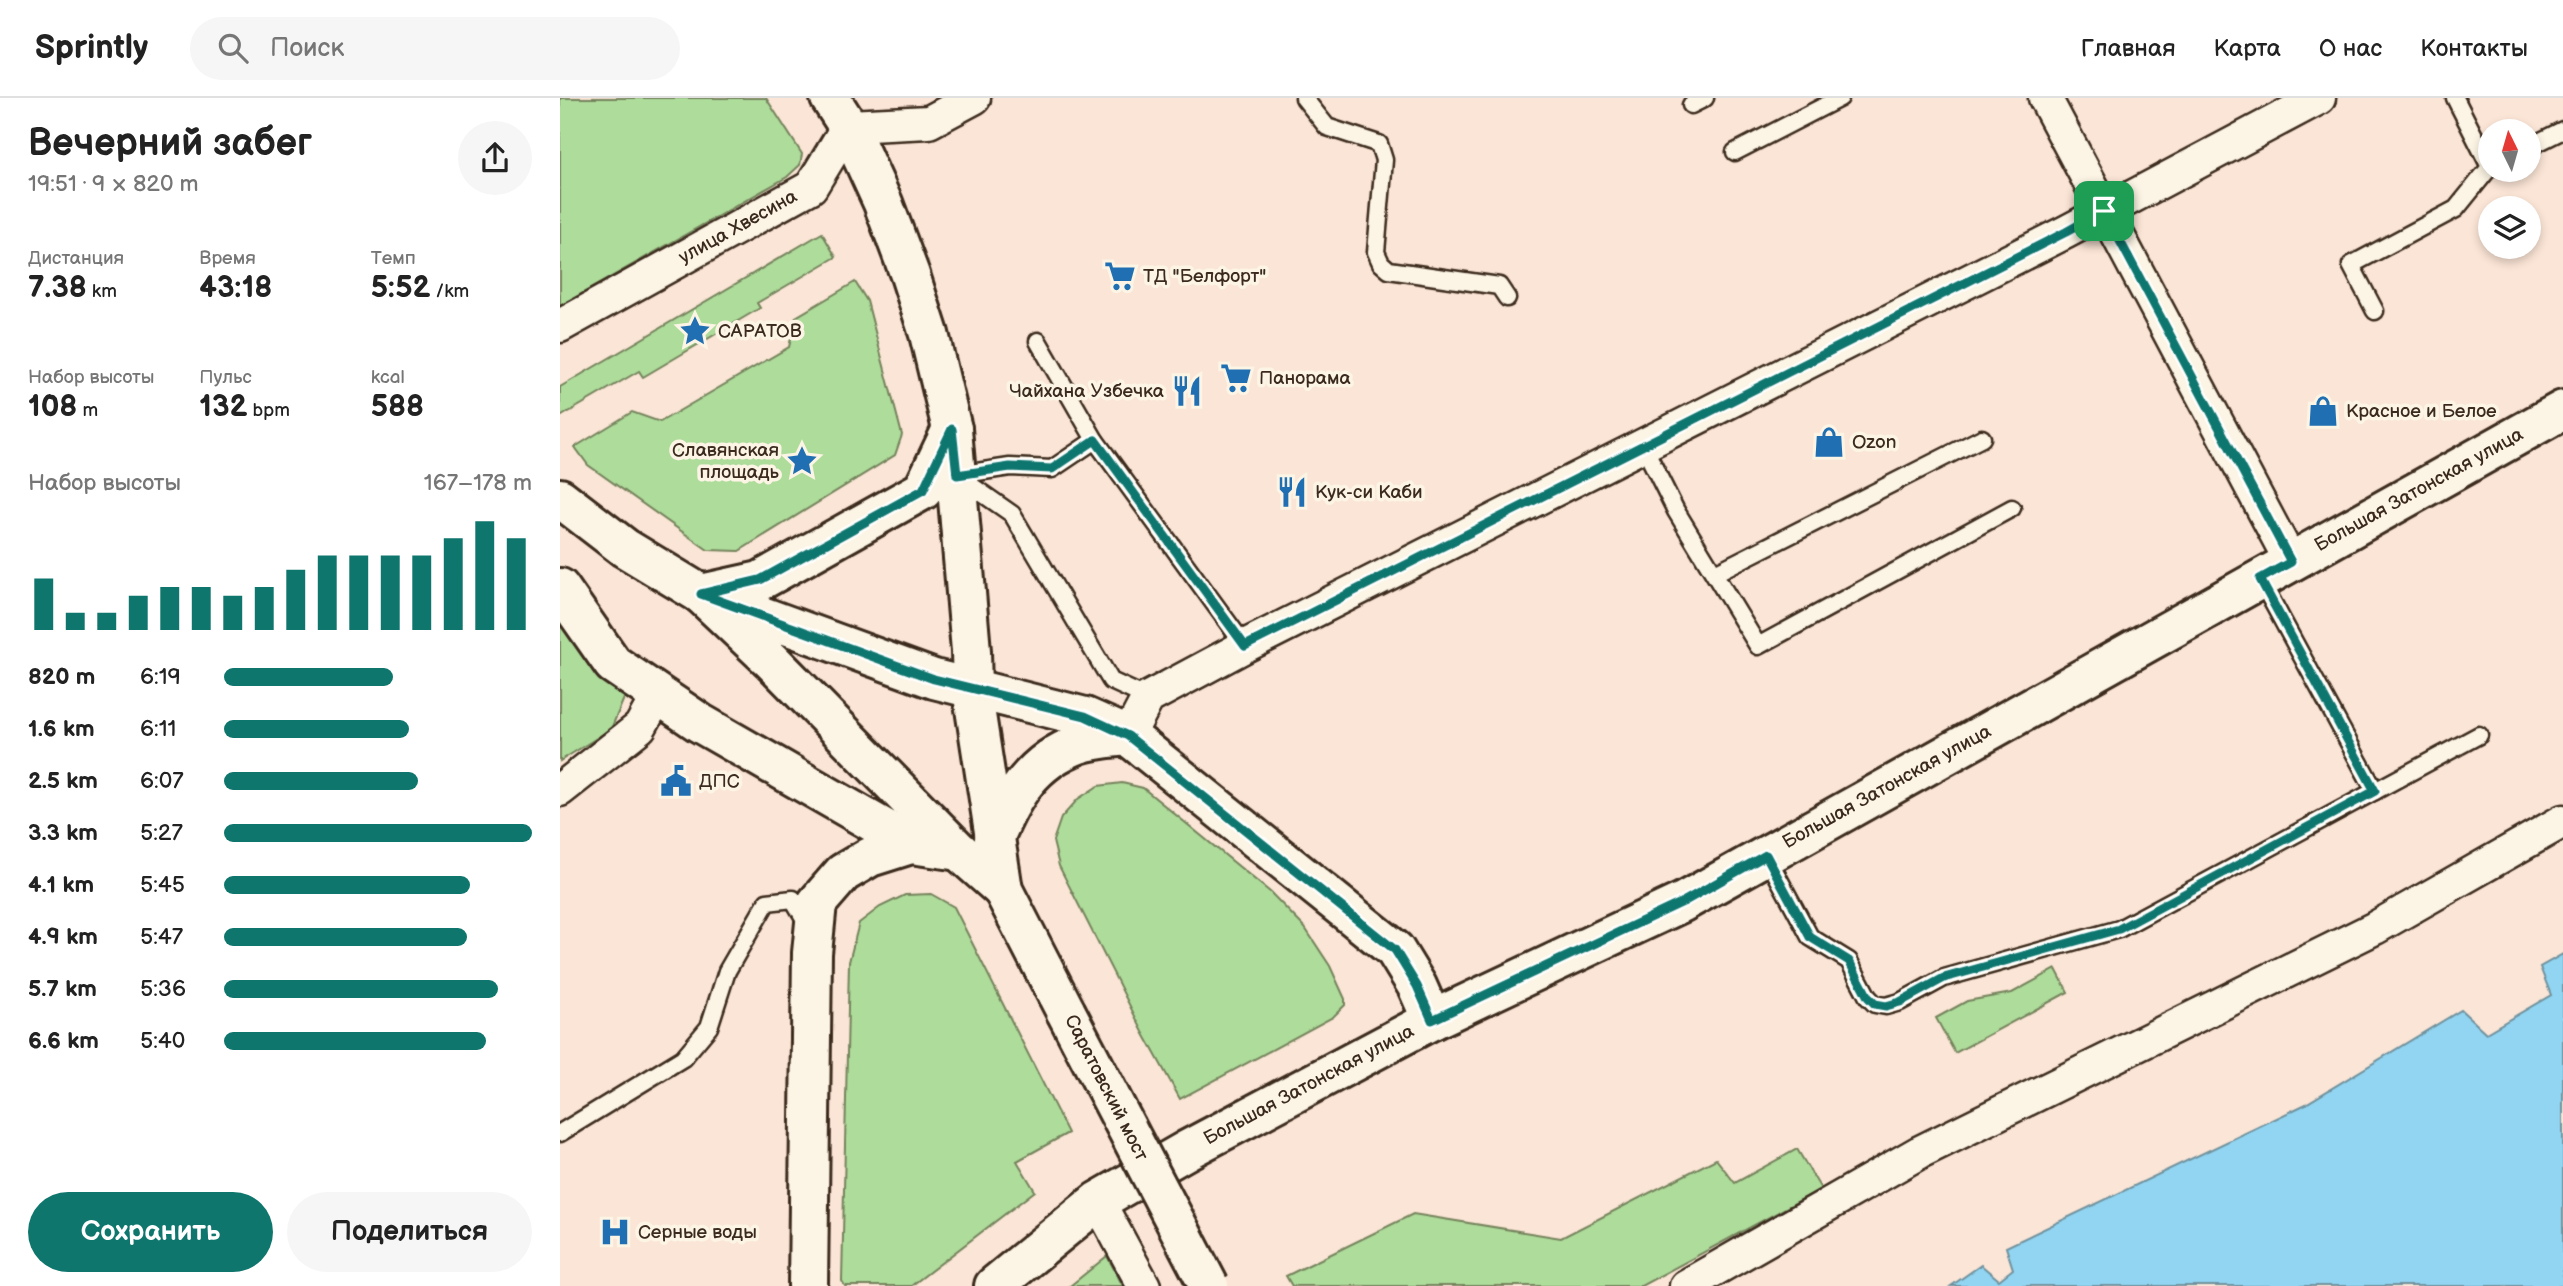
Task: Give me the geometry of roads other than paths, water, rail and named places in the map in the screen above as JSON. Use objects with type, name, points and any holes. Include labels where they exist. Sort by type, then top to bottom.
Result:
[{"type":"street","points":[[839,112],[929,122],[974,98]]},
{"type":"street","points":[[2045,98],[2104,211],[2275,570]]},
{"type":"street","points":[[1128,736],[1148,698],[1245,646],[2066,232],[2319,98]]},
{"type":"street","points":[[839,112],[883,203],[910,275],[929,334],[952,429],[972,689],[977,845]]},
{"type":"street","name":"улица Хвесина","points":[[560,326],[811,187],[839,112]]},
{"type":"street","name":"Большая Затонская улица","points":[[994,1286],[1098,1201],[1275,1102],[1432,1020],[1683,902],[2563,410]]},
{"type":"street","points":[[701,594],[760,580],[923,490],[952,429]]},
{"type":"street","points":[[560,498],[625,548],[701,594],[934,679],[1085,716],[1128,736],[1395,950],[1417,986],[1432,1020]]},
{"type":"street","points":[[560,588],[613,664],[712,730],[911,844]]},
{"type":"street","points":[[701,594],[977,845]]},
{"type":"street","points":[[560,790],[640,727],[658,695]]},
{"type":"street","points":[[977,845],[1025,782],[1045,762],[1079,744],[1128,736]]},
{"type":"street","points":[[1686,1286],[1920,1152],[2375,928],[2563,821]]},
{"type":"street","points":[[808,1286],[812,953],[817,903],[843,873],[870,857],[911,844],[977,845]]},
{"type":"street","name":"Саратовский мост","points":[[977,845],[1209,1286]]},
{"type":"street","points":[[1098,1201],[1144,1286]]},
{"type":"lane","points":[[1304,98],[1327,127],[1379,144],[1384,160],[1376,252],[1389,271],[1499,286],[1507,298]]},
{"type":"lane","points":[[1735,152],[1840,98]]},
{"type":"lane","points":[[2455,98],[2478,143]]},
{"type":"lane","points":[[2541,141],[2563,130]]},
{"type":"lane","points":[[2375,312],[2351,265],[2456,209],[2478,182]]},
{"type":"lane","points":[[1038,341],[1095,440],[1245,646]]},
{"type":"lane","points":[[1715,573],[1982,438]]},
{"type":"lane","points":[[957,475],[1010,467],[1052,469],[1095,440]]},
{"type":"lane","points":[[1643,445],[1676,511],[1758,646],[2012,508]]},
{"type":"lane","points":[[957,475],[1012,514],[1111,681],[1148,698]]},
{"type":"lane","points":[[2275,570],[2375,791]]},
{"type":"lane","points":[[1766,855],[1810,937],[1849,961],[1868,997],[1875,1004],[1886,1006],[1900,1002],[1944,978],[2119,929],[2479,735]]},
{"type":"lane","points":[[560,1133],[683,1058],[709,1027],[727,971],[767,902],[793,899],[806,919],[812,953]]},
{"type":"water","points":[[2563,954],[2563,1286],[1951,1286],[1981,1265],[1999,1280],[2013,1269],[2006,1247],[2304,1105],[2461,1010],[2486,1033],[2551,995],[2540,967]]},
{"type":"place","name":"ТД \"Белфорт\"","points":[[1120,276]]},
{"type":"place","name":"САРАТОВ","points":[[695,331]]},
{"type":"place","name":"Панорама","points":[[1236,378]]},
{"type":"place","name":"Чайхана Узбечка","points":[[1187,391]]},
{"type":"place","name":"Красное и Белое","points":[[2323,411]]},
{"type":"place","name":"Ozon","points":[[1829,442]]},
{"type":"place","name":"Славянская площадь","points":[[802,461]]},
{"type":"place","name":"Кук-си Каби","points":[[1292,492]]},
{"type":"place","name":"ДПС","points":[[676,781]]},
{"type":"place","name":"Серные воды","points":[[615,1232]]}]
